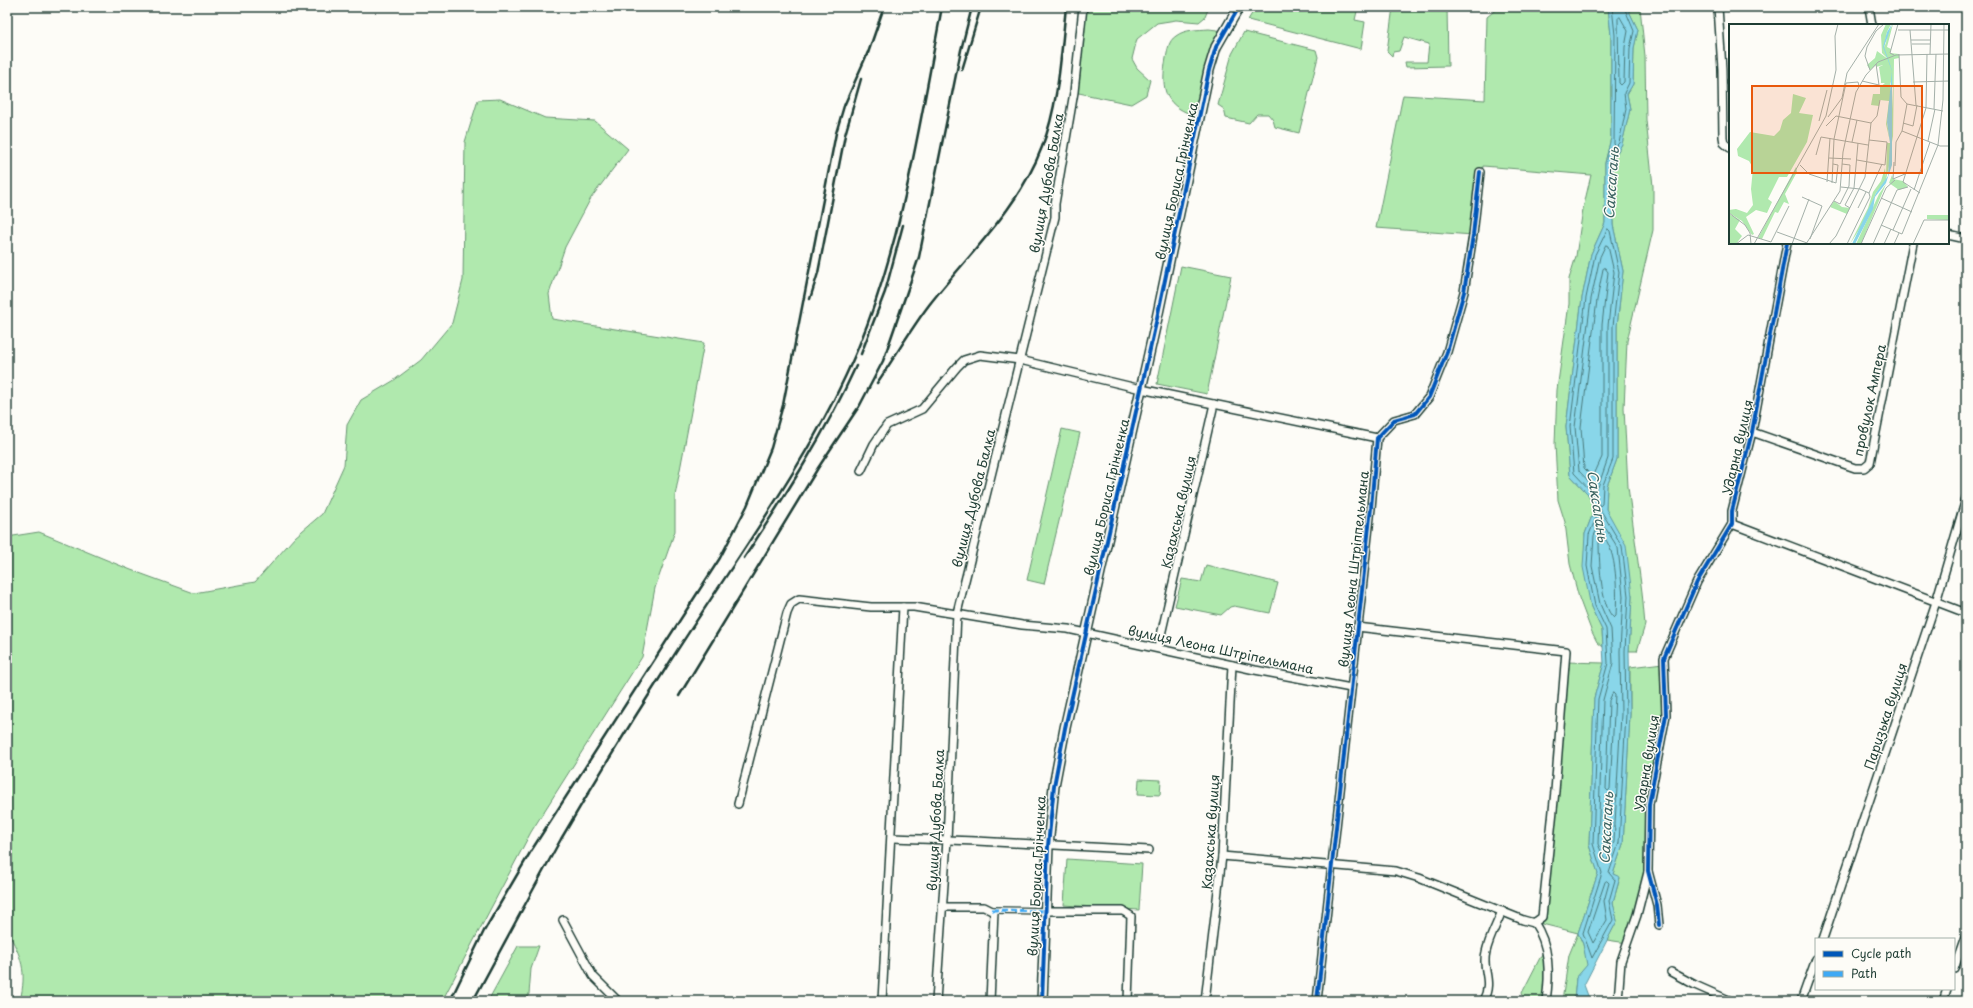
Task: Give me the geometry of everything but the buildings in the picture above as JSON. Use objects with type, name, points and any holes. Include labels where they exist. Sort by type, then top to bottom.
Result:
[{"type":"street","name":"вулиця Дубова Балка","points":[[936,1001],[947,840],[957,613],[1054,217],[1054,204],[1074,92],[1083,7]]},
{"type":"street","name":"вулиця Бориса Грінченка","points":[[1042,1001],[1048,846],[1060,755],[1086,632],[1158,318],[1209,70],[1216,47],[1239,7]]},
{"type":"street","points":[[1718,7],[1722,69],[1723,137],[1724,143],[1729,147]]},
{"type":"street","points":[[1869,7],[1872,24]]},
{"type":"street","points":[[861,471],[874,444],[887,425],[928,405],[947,379],[964,360],[980,356],[1020,360],[1141,389],[1377,438],[1394,420],[1415,414],[1429,397],[1447,352],[1464,292],[1473,235],[1480,172]]},
{"type":"street","points":[[1949,235],[1966,239]]},
{"type":"street","name":"Ударна вулиця","points":[[1659,925],[1657,905],[1648,871],[1649,804],[1666,715],[1664,658],[1697,582],[1732,524],[1732,511],[1752,432],[1787,244]]},
{"type":"street","name":"провулок Ампера","points":[[1752,432],[1855,468],[1864,468],[1870,463],[1914,244]]},
{"type":"street","name":"Казахська вулиця","points":[[1158,648],[1214,404]]},
{"type":"street","name":"вулиця Леона Штріппельмана","points":[[1317,1001],[1377,438]]},
{"type":"street","name":"Паризька вулиця","points":[[1823,938],[1936,602],[1966,499]]},
{"type":"street","points":[[1732,524],[1966,613]]},
{"type":"street","name":"вулиця Леона Штріпельмана","points":[[738,804],[787,613],[791,604],[799,599],[815,599],[871,607],[914,607],[957,613],[1009,623],[1086,632],[1232,665],[1351,688]]},
{"type":"street","points":[[882,1001],[892,838],[903,607]]},
{"type":"street","name":"вулиця Леона Штріппельмана","points":[[1357,627],[1566,651],[1544,910],[1542,917],[1534,922]]},
{"type":"street","name":"Казахська вулиця","points":[[1205,1001],[1222,856],[1232,665]]},
{"type":"street","points":[[892,838],[1149,850]]},
{"type":"street","points":[[1222,856],[1332,864],[1396,871],[1419,878],[1523,920],[1534,922],[1544,940],[1547,953],[1549,977],[1546,1001]]},
{"type":"street","points":[[1618,1001],[1621,961],[1637,916],[1648,871]]},
{"type":"street","points":[[942,907],[984,907],[992,910],[1123,911],[1131,916],[1128,1001]]},
{"type":"street","points":[[990,1001],[995,916],[992,910]]},
{"type":"street","points":[[1483,1001],[1488,985],[1485,961],[1486,952],[1502,911]]},
{"type":"street","points":[[563,920],[593,976],[618,1001]]},
{"type":"street","points":[[1955,966],[1966,935]]},
{"type":"street","points":[[1801,1001],[1815,962]]},
{"type":"street","points":[[1671,972],[1695,985],[1731,1001]]},
{"type":"street","points":[[1943,1001],[1947,990]]},
{"type":"green space","points":[[1083,7],[1209,7],[1205,17],[1199,22],[1176,20],[1157,23],[1137,39],[1132,59],[1137,68],[1150,80],[1146,95],[1131,104],[1074,92]]},
{"type":"green space","points":[[1256,7],[1358,7],[1355,20],[1365,22],[1361,49],[1248,20]]},
{"type":"green space","points":[[1393,7],[1447,7],[1448,66],[1406,67],[1405,62],[1427,62],[1429,44],[1404,37],[1399,51],[1393,52],[1392,56],[1387,51]]},
{"type":"green space","points":[[1499,7],[1608,7],[1611,35],[1611,138],[1605,163],[1605,223],[1591,254],[1582,298],[1566,427],[1570,475],[1588,494],[1595,508],[1585,534],[1591,607],[1602,630],[1603,647],[1597,642],[1591,630],[1579,598],[1570,564],[1565,522],[1558,500],[1555,444],[1557,390],[1569,304],[1569,279],[1576,256],[1583,209],[1591,175],[1483,166],[1473,235],[1376,228],[1403,95],[1485,100],[1487,17]]},
{"type":"green space","points":[[1627,7],[1640,7],[1645,56],[1646,120],[1653,186],[1653,230],[1627,341],[1624,408],[1628,487],[1645,625],[1637,651],[1629,651],[1632,596],[1606,509],[1607,486],[1617,459],[1617,326],[1623,271],[1613,225],[1612,161],[1622,144],[1630,109],[1627,94],[1633,84],[1634,48],[1638,30]]},
{"type":"green space","points":[[1209,29],[1225,31],[1199,117],[1188,113],[1172,103],[1165,89],[1164,70],[1169,46],[1173,38],[1187,31]]},
{"type":"green space","points":[[1244,32],[1316,50],[1318,57],[1299,133],[1275,127],[1273,120],[1268,114],[1257,114],[1249,123],[1226,118],[1224,109],[1218,105],[1232,54]]},
{"type":"green space","points":[[500,99],[545,118],[595,121],[628,149],[591,198],[565,247],[549,294],[552,319],[704,343],[675,496],[675,531],[655,588],[642,657],[531,832],[442,1001],[20,1001],[23,981],[22,964],[7,931],[7,537],[39,532],[131,570],[194,593],[255,582],[295,537],[322,514],[344,465],[347,425],[361,400],[393,381],[421,360],[452,323],[463,280],[465,142],[478,100]]},
{"type":"green space","points":[[1181,266],[1231,276],[1207,394],[1157,384]]},
{"type":"green space","points":[[1062,429],[1080,433],[1044,584],[1027,580]]},
{"type":"green space","points":[[1206,565],[1278,583],[1270,613],[1234,606],[1230,607],[1221,615],[1175,606],[1182,579],[1201,582]]},
{"type":"green space","points":[[1566,662],[1604,663],[1594,698],[1589,845],[1598,873],[1578,933],[1534,922],[1542,917]]},
{"type":"green space","points":[[1663,663],[1666,697],[1649,804],[1648,871],[1627,943],[1607,940],[1617,921],[1613,902],[1620,878],[1613,874],[1623,844],[1630,714],[1630,667]]},
{"type":"green space","points":[[1139,779],[1161,780],[1160,795],[1138,794]]},
{"type":"green space","points":[[1067,859],[1142,864],[1139,910],[1064,905]]},
{"type":"green space","points":[[1578,933],[1583,944],[1588,965],[1576,978],[1574,1001],[1562,1001],[1569,955]]},
{"type":"green space","points":[[518,946],[539,946],[531,969],[529,994],[525,1001],[488,1001]]},
{"type":"green space","points":[[1545,948],[1544,981],[1546,1001],[1525,1001],[1522,993]]},
{"type":"water","name":"Саксагань","points":[[1608,7],[1627,7],[1638,30],[1634,48],[1633,84],[1627,94],[1630,109],[1622,144],[1612,161],[1613,225],[1623,271],[1617,326],[1617,459],[1607,486],[1606,509],[1626,545],[1632,596],[1629,651],[1630,714],[1623,844],[1613,874],[1620,877],[1613,902],[1617,921],[1584,985],[1590,1001],[1574,1001],[1576,978],[1587,965],[1583,944],[1578,933],[1598,873],[1589,845],[1594,698],[1604,663],[1602,630],[1591,607],[1583,567],[1585,534],[1595,508],[1588,494],[1570,475],[1566,427],[1582,298],[1591,254],[1605,223],[1605,163],[1611,138],[1611,35]]},
{"type":"railway","points":[[867,56],[884,7]]},
{"type":"railway","points":[[473,1001],[561,839],[691,629],[794,472],[839,390],[874,307],[899,223],[918,137],[942,7]]},
{"type":"railway","points":[[679,696],[818,468],[860,405],[883,361],[919,257],[961,50],[972,7]]},
{"type":"railway","points":[[962,70],[981,7]]},
{"type":"railway","points":[[877,383],[922,314],[992,230],[1007,210],[1032,169],[1048,131],[1056,96],[1066,7]]},
{"type":"railway","points":[[450,1001],[484,931],[531,851],[720,558],[747,506],[771,448],[783,405],[836,133],[844,106],[868,52]]},
{"type":"railway","points":[[810,299],[818,273],[845,135],[861,79]]},
{"type":"railway","points":[[861,354],[885,292],[903,225]]},
{"type":"railway","points":[[744,558],[818,440],[856,366]]},
{"type":"marked path","points":[[992,910],[1046,911]]},
{"type":"cycle path","points":[[1042,1001],[1048,846],[1054,786],[1065,728],[1157,318],[1209,70],[1216,47],[1239,7]]},
{"type":"cycle path","points":[[1317,1001],[1371,508],[1377,438],[1394,420],[1415,414],[1429,397],[1447,352],[1464,292],[1473,235],[1480,172]]},
{"type":"cycle path","points":[[1659,925],[1657,905],[1648,871],[1649,804],[1666,715],[1664,658],[1697,582],[1732,524],[1732,511],[1752,432],[1787,244]]}]
